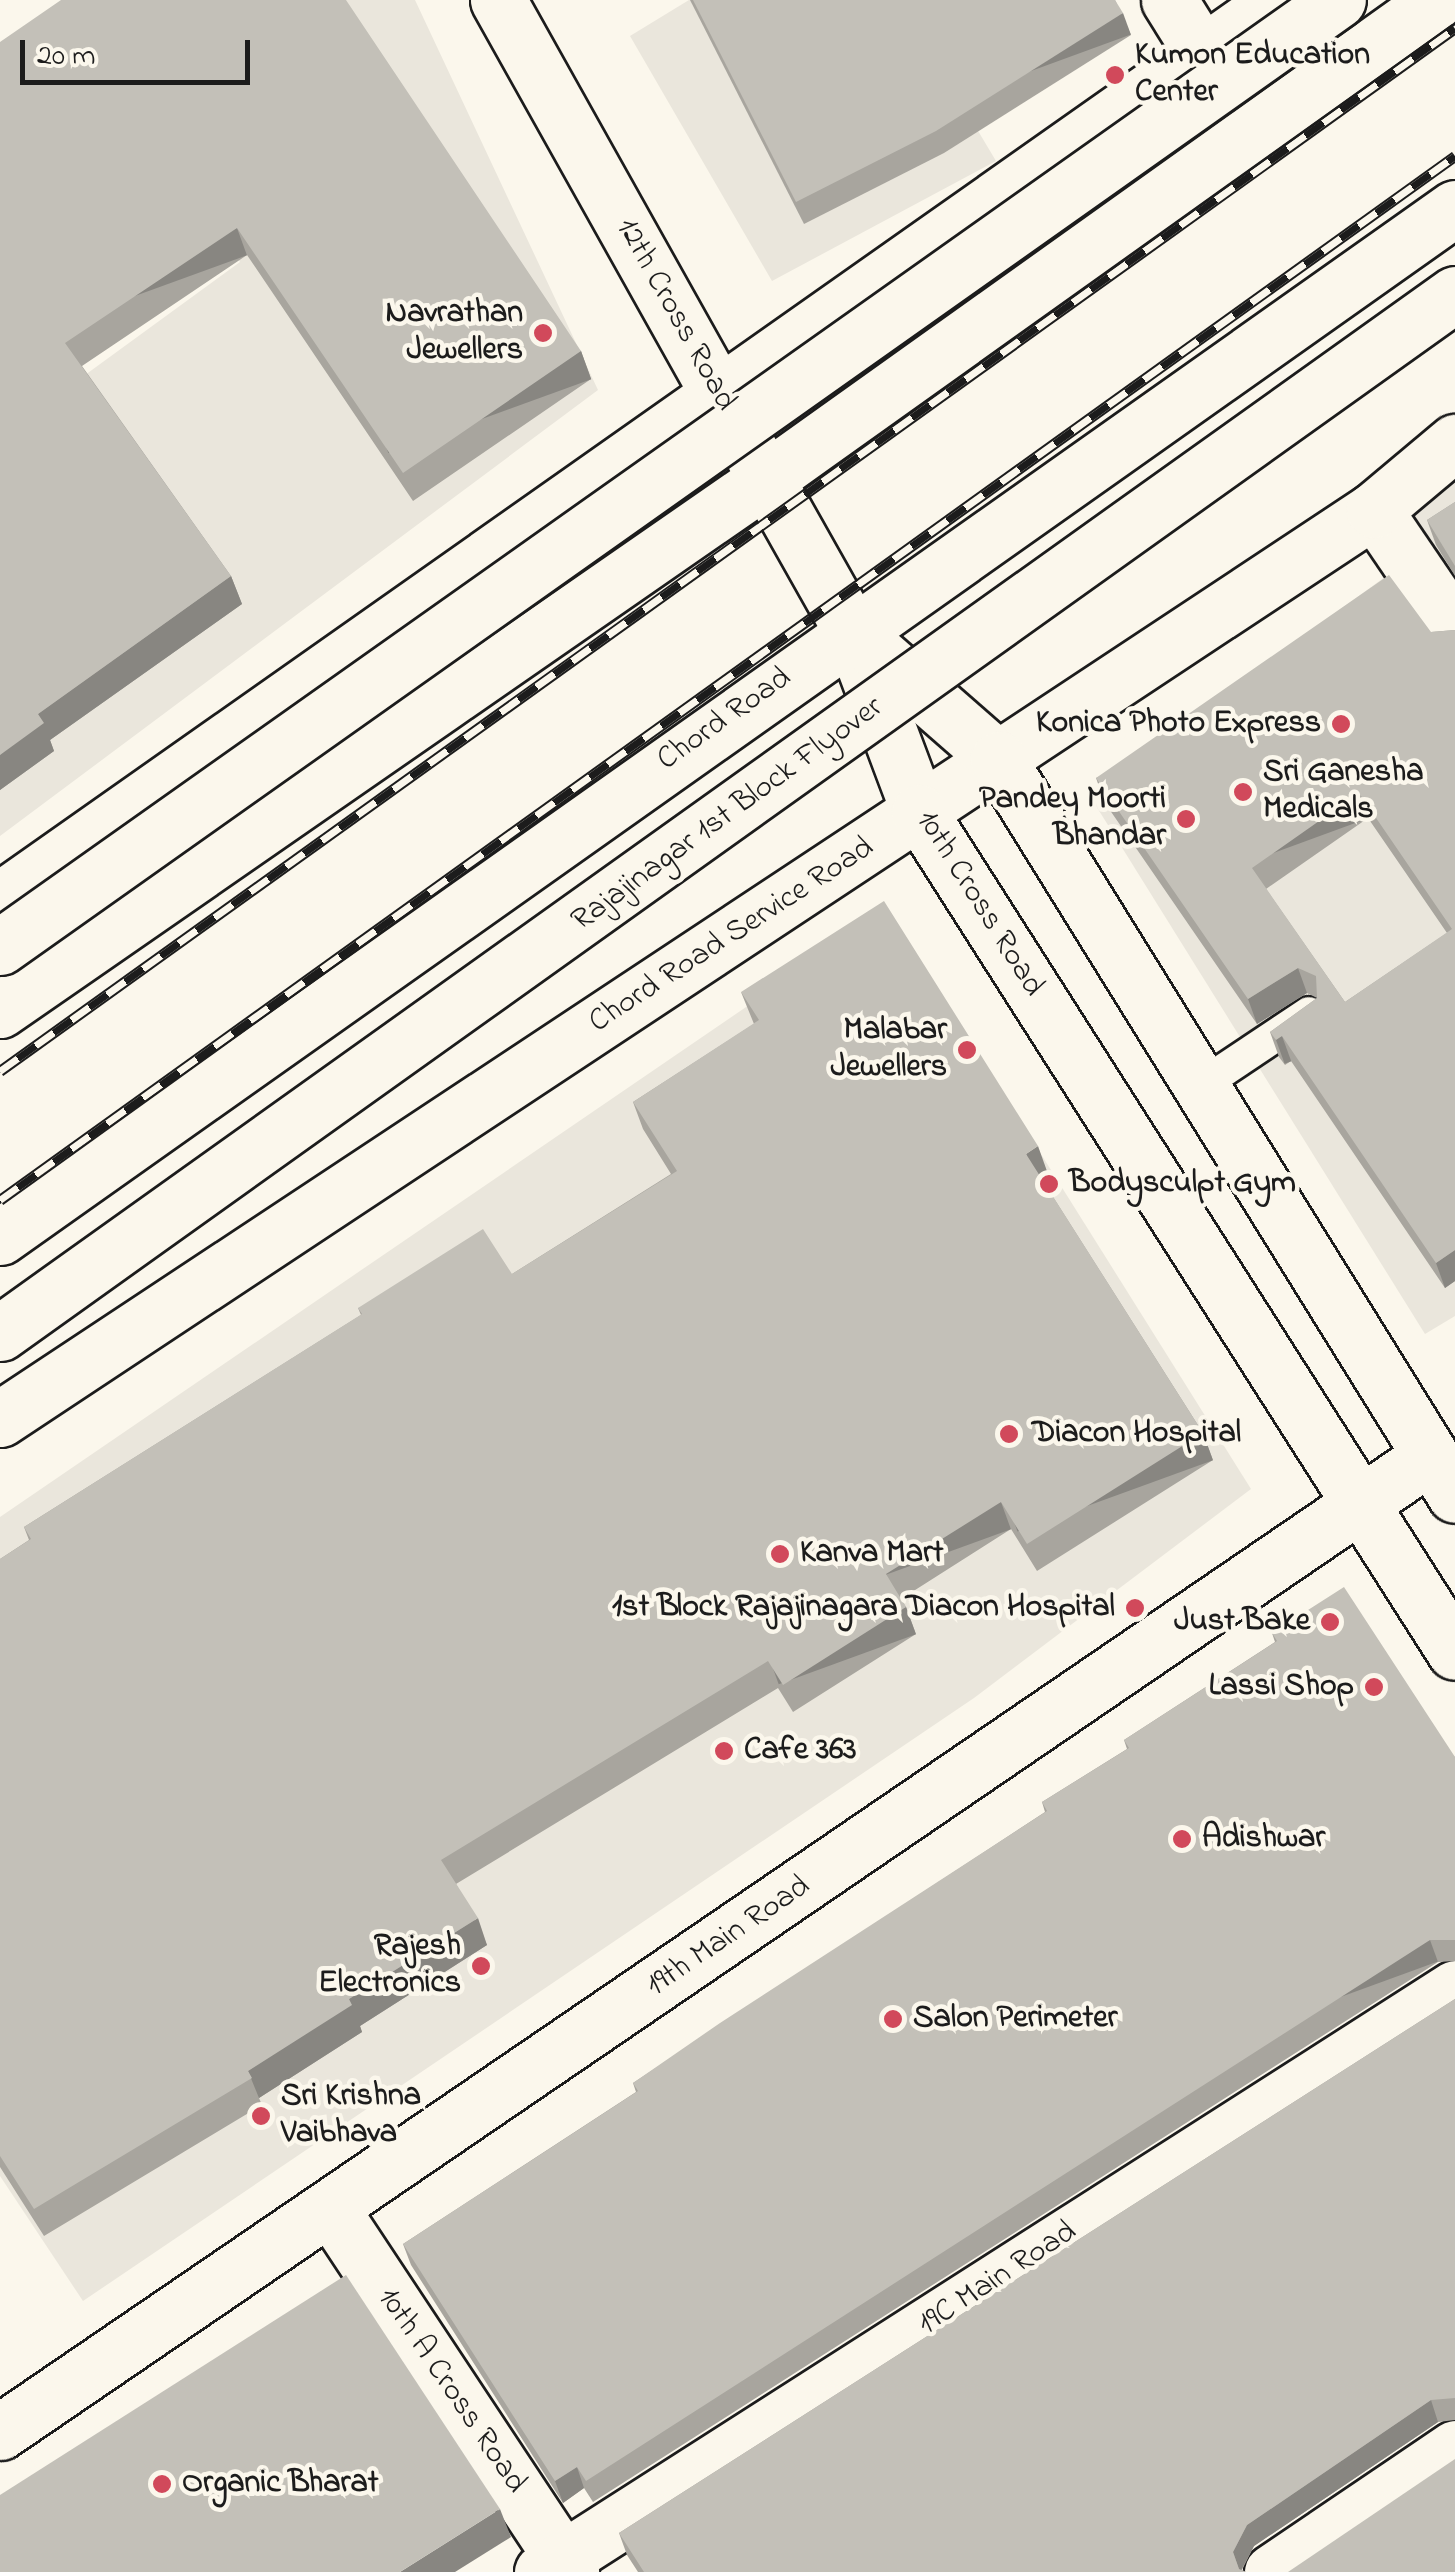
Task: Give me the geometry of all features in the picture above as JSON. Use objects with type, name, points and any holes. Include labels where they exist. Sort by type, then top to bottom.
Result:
[{"type":"main road","name":"12th Cross Road","points":[[498,0],[851,630]]},
{"type":"main road","points":[[1169,0],[1202,53]]},
{"type":"main road","points":[[0,900],[717,390],[1278,0]]},
{"type":"main road","points":[[0,947],[1338,0]]},
{"type":"main road","points":[[0,1010],[766,479],[1437,0]]},
{"type":"main road","name":"Chord Road","points":[[0,1237],[851,630],[1455,208]]},
{"type":"main road","name":"Rajajinagar 1st Block Flyover","points":[[0,1333],[1455,294]]},
{"type":"main road","name":"Chord Road Service Road","points":[[0,1419],[1374,510],[1455,442]]},
{"type":"main road","points":[[1374,510],[1455,628]]},
{"type":"main road","points":[[851,630],[998,759],[1200,1086],[1447,1463]]},
{"type":"main road","name":"10th Cross Road","points":[[851,630],[918,812],[1455,1652]]},
{"type":"main road","name":"19th Main Road","points":[[0,2432],[331,2210],[1362,1502],[1447,1463]]},
{"type":"main road","name":"19C Main Road","points":[[558,2567],[1455,1988]]},
{"type":"main road","name":"10th A Cross Road","points":[[331,2210],[558,2567]]},
{"type":"main road","points":[[1272,2572],[1455,2448]]},
{"type":"lane","points":[[1200,1086],[1309,1013]]},
{"type":"shaded area","points":[[68,0],[415,0],[598,390],[0,836],[0,437],[240,262]]},
{"type":"shaded area","points":[[689,0],[900,0],[996,161],[772,281],[630,36]]},
{"type":"shaded area","points":[[1455,448],[1455,604],[1383,496]]},
{"type":"shaded area","points":[[1389,574],[1455,671],[1455,1316],[1425,1334],[1088,793]]},
{"type":"shaded area","points":[[888,910],[1251,1489],[974,1698],[83,2301],[0,2176],[0,1517]]},
{"type":"building","points":[[61,0],[346,0],[581,351],[403,473],[237,228],[65,343],[231,576],[38,714],[44,723],[0,755],[0,42]]},
{"type":"building","points":[[693,0],[1115,0],[1123,13],[936,131],[796,202]]},
{"type":"building","points":[[1455,502],[1455,566],[1427,520]]},
{"type":"building","points":[[1389,575],[1431,632],[1455,630],[1455,1250],[1436,1263],[1282,1036],[1276,1040],[1270,1032],[1317,998],[1316,976],[1298,968],[1248,999],[1096,778]],"holes":[[[1359,793],[1452,929],[1345,1002],[1252,868]]]},
{"type":"building","points":[[884,901],[1038,1146],[1026,1154],[1203,1433],[1027,1544],[1001,1502],[886,1574],[906,1607],[783,1685],[768,1661],[441,1860],[478,1918],[349,1999],[352,2005],[248,2071],[252,2078],[34,2209],[0,2156],[0,1559],[31,1539],[24,1527],[362,1314],[358,1308],[483,1229],[512,1274],[677,1171],[633,1102],[759,1020],[741,992]]},
{"type":"building","points":[[1344,1587],[1455,1757],[1455,1940],[1430,1940],[586,2481],[577,2467],[555,2481],[403,2244],[638,2091],[633,2083],[720,2023],[1047,1811],[1042,1802],[1129,1748],[1124,1740],[1277,1641],[1272,1633]]},
{"type":"building","points":[[1455,1999],[1455,2398],[1431,2400],[1247,2525],[1233,2552],[1239,2569],[1246,2572],[644,2572],[619,2533]]},
{"type":"building","points":[[346,2275],[500,2509],[400,2572],[0,2572],[0,2495]]},
{"type":"building","points":[[1455,2459],[1455,2572],[1288,2572]]},
{"type":"railway","points":[[0,1071],[1455,28]]},
{"type":"railway","points":[[0,1200],[1455,156]]},
{"type":"place","name":"Kumon Education Center","points":[[1115,75]]},
{"type":"place","name":"Navrathan Jewellers","points":[[543,333]]},
{"type":"place","name":"Konica Photo Express","points":[[1341,724]]},
{"type":"place","name":"Sri Ganesha Medicals","points":[[1243,792]]},
{"type":"place","name":"Pandey Moorti Bhandar","points":[[1186,819]]},
{"type":"place","name":"Malabar Jewellers","points":[[967,1050]]},
{"type":"place","name":"Bodysculpt Gym","points":[[1049,1184]]},
{"type":"place","name":"Diacon Hospital","points":[[1009,1434]]},
{"type":"place","name":"Kanva Mart","points":[[780,1554]]},
{"type":"place","name":"1st Block Rajajinagara Diacon Hospital","points":[[1135,1608]]},
{"type":"place","name":"Just Bake","points":[[1330,1622]]},
{"type":"place","name":"Lassi Shop","points":[[1374,1687]]},
{"type":"place","name":"Cafe 363","points":[[724,1751]]},
{"type":"place","name":"Adishwar","points":[[1182,1839]]},
{"type":"place","name":"Rajesh Electronics","points":[[481,1966]]},
{"type":"place","name":"Salon Perimeter","points":[[893,2019]]},
{"type":"place","name":"Sri Krishna Vaibhava","points":[[261,2116]]},
{"type":"place","name":"Organic Bharat","points":[[162,2484]]}]
